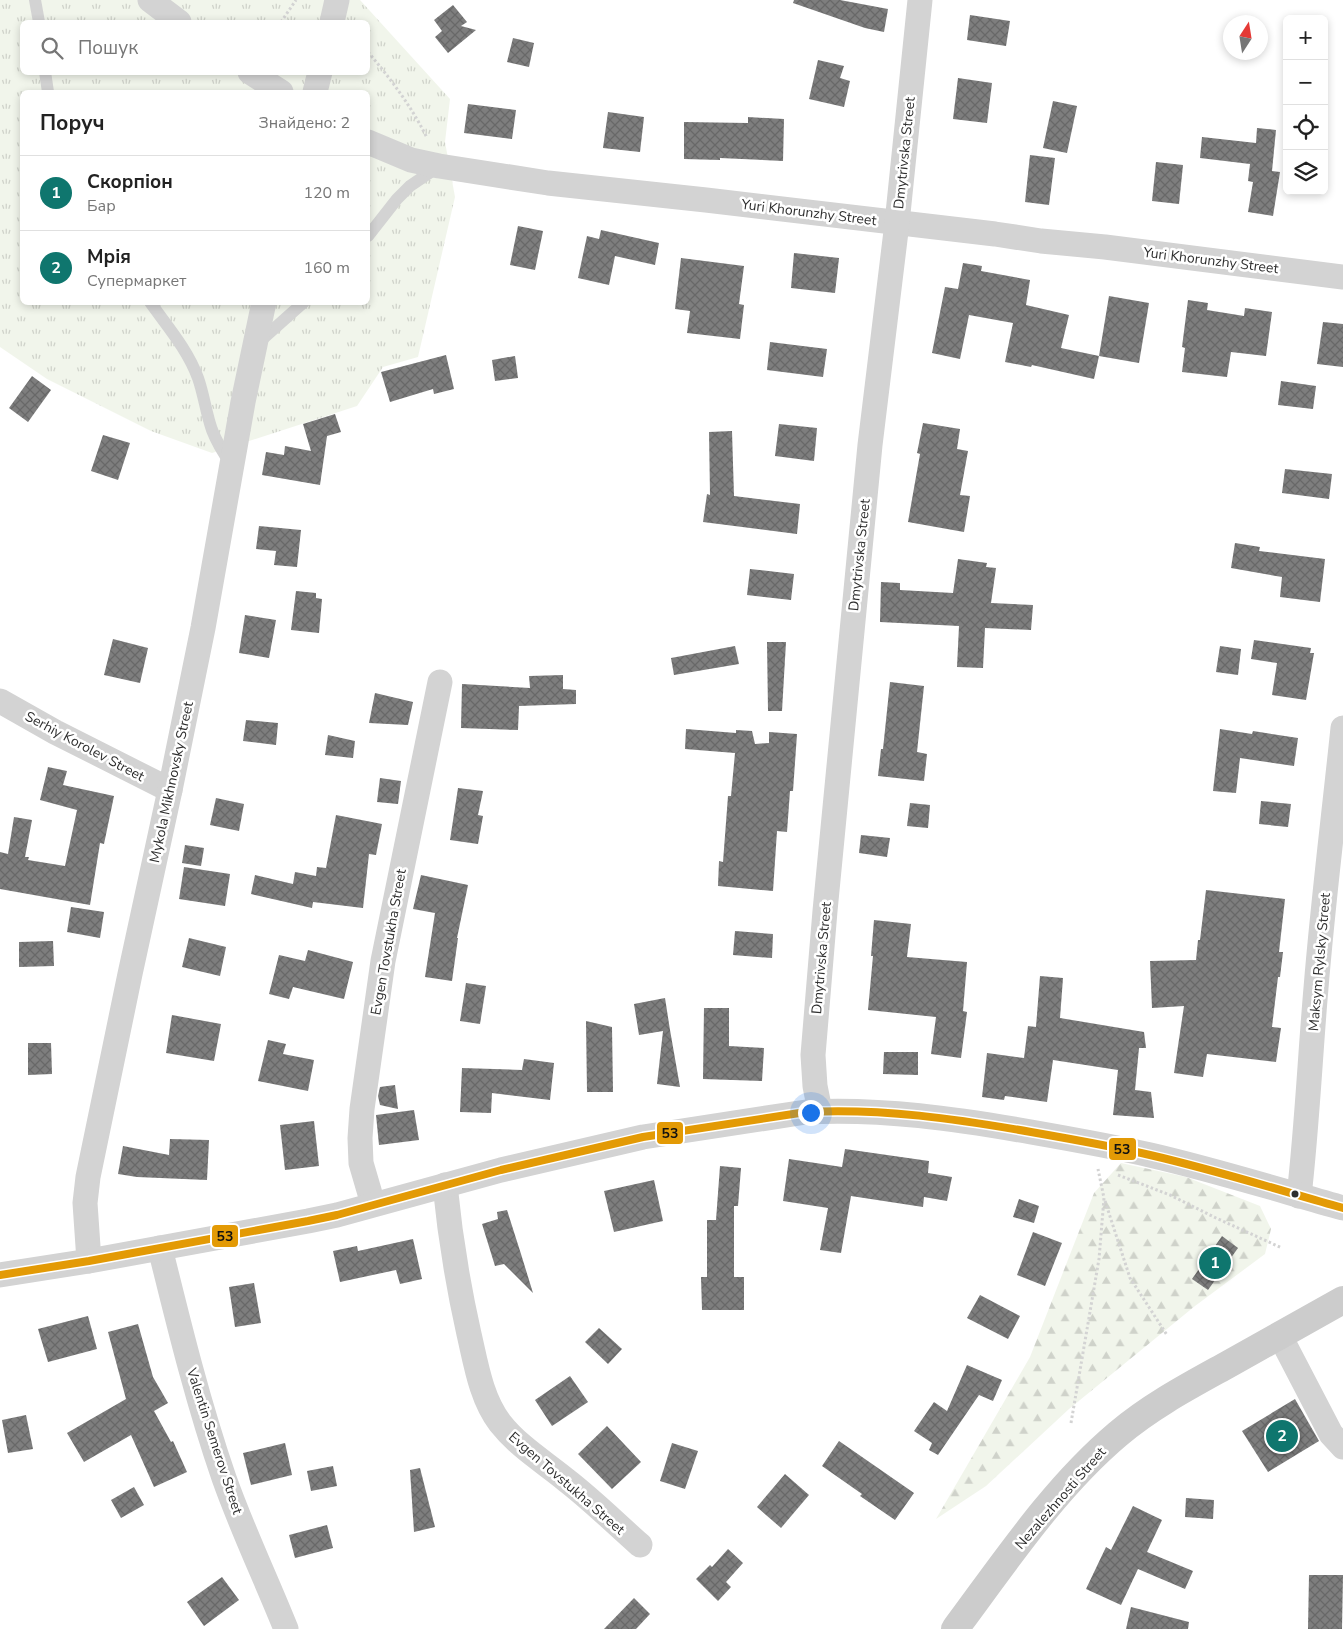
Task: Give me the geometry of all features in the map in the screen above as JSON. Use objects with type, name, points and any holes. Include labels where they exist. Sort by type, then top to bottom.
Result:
[{"type":"main road","name":"Nezalezhnosti Street","points":[[955,1629],[1016,1547],[1048,1508],[1113,1439],[1166,1400],[1343,1300]]},
{"type":"street","points":[[150,0],[176,20]]},
{"type":"street","points":[[332,20],[337,0]]},
{"type":"street","name":"Dmytrivska Street","points":[[820,1111],[815,1086],[813,1055],[825,911],[869,455],[920,0]]},
{"type":"street","points":[[255,75],[278,90]]},
{"type":"street","points":[[316,90],[319,75]]},
{"type":"street","name":"Yuri Khorunzhy Street","points":[[370,143],[411,160],[548,183],[987,233],[1343,277]]},
{"type":"street","name":"Mykola Mikhnovsky Street","points":[[89,1261],[85,1193],[203,628],[231,464],[263,305]]},
{"type":"street","name":"Evgen Tovstukha Street","points":[[373,1204],[361,1162],[360,1138],[362,1116],[383,961],[440,682]]},
{"type":"street","name":"Serhiy Korolev Street","points":[[0,701],[55,732],[170,790]]},
{"type":"street","name":"Maksym Rylsky Street","points":[[1299,1196],[1323,907],[1343,728]]},
{"type":"street","points":[[0,1275],[277,1228],[337,1215],[501,1170],[643,1137],[820,1111],[862,1111],[946,1118],[1113,1147],[1343,1208]]},
{"type":"street","name":"Evgen Tovstukha Street","points":[[445,1185],[450,1238],[461,1296],[479,1374],[494,1414],[520,1444],[582,1493],[640,1546]]},
{"type":"street","name":"Valentin Semerov Street","points":[[160,1248],[187,1355],[224,1478],[280,1627]]},
{"type":"street","points":[[1280,1336],[1331,1434],[1343,1447]]},
{"type":"lane","points":[[35,0],[39,20]]},
{"type":"lane","points":[[45,75],[48,90]]},
{"type":"lane","points":[[370,233],[397,199],[410,186],[439,166]]},
{"type":"lane","points":[[152,305],[187,354],[198,378],[212,431],[231,464]]},
{"type":"lane","points":[[254,346],[301,305]]},
{"type":"path","points":[[282,20],[296,0]]},
{"type":"path","points":[[370,55],[397,89],[415,117],[439,166]]},
{"type":"path","points":[[1113,1147],[1098,1170],[1104,1198],[1130,1278],[1167,1335]]},
{"type":"path","points":[[1098,1170],[1105,1172]]},
{"type":"path","points":[[1112,1174],[1170,1195],[1282,1248]]},
{"type":"path","points":[[1071,1423],[1099,1259],[1104,1198]]},
{"type":"green space","points":[[0,0],[360,0],[450,99],[445,142],[455,197],[418,357],[383,367],[357,406],[212,453],[151,431],[47,379],[0,347]]},
{"type":"green space","points":[[1121,1163],[1186,1177],[1260,1206],[1271,1229],[1265,1254],[1195,1306],[1069,1409],[986,1486],[936,1519],[1030,1357],[1094,1193]]},
{"type":"building","points":[[794,0],[840,0],[888,9],[884,32],[865,28],[793,3]]},
{"type":"building","points":[[453,5],[467,22],[461,26],[476,30],[448,53],[435,37],[442,31],[434,20]]},
{"type":"building","points":[[970,15],[1010,21],[1006,46],[967,40]]},
{"type":"building","points":[[513,38],[534,43],[529,67],[507,62]]},
{"type":"building","points":[[818,60],[844,66],[840,78],[850,81],[844,107],[809,99]]},
{"type":"building","points":[[958,78],[992,83],[987,123],[953,119]]},
{"type":"building","points":[[1053,101],[1077,106],[1067,153],[1043,148]]},
{"type":"building","points":[[468,104],[516,110],[512,139],[464,133]]},
{"type":"building","points":[[608,112],[644,117],[640,152],[603,148]]},
{"type":"building","points":[[748,117],[784,119],[783,161],[720,158],[720,160],[684,159],[684,122],[748,123]]},
{"type":"building","points":[[1257,128],[1276,130],[1272,171],[1280,172],[1273,216],[1248,212],[1253,182],[1248,181],[1250,164],[1200,158],[1202,137],[1256,143]]},
{"type":"building","points":[[1030,155],[1055,158],[1049,205],[1025,202]]},
{"type":"building","points":[[1156,162],[1183,165],[1179,204],[1152,201]]},
{"type":"building","points":[[518,226],[543,231],[535,270],[510,265]]},
{"type":"building","points":[[601,230],[659,243],[655,265],[615,256],[609,285],[578,278],[587,236],[599,239]]},
{"type":"building","points":[[794,253],[839,258],[835,293],[791,288]]},
{"type":"building","points":[[681,258],[744,266],[739,304],[744,305],[740,339],[687,333],[690,311],[675,309]]},
{"type":"building","points":[[963,263],[982,266],[981,271],[1030,280],[1026,305],[1069,315],[1061,348],[1099,356],[1094,379],[1032,365],[1031,367],[1005,362],[1013,323],[969,315],[960,359],[932,353],[945,287],[958,289]]},
{"type":"building","points":[[1109,296],[1149,303],[1139,363],[1099,356]]},
{"type":"building","points":[[1188,300],[1208,303],[1207,310],[1244,316],[1245,308],[1272,312],[1266,356],[1231,352],[1227,377],[1182,372],[1185,348],[1182,347]]},
{"type":"building","points":[[1323,322],[1343,324],[1343,367],[1317,364]]},
{"type":"building","points":[[770,342],[827,349],[823,377],[767,370]]},
{"type":"building","points":[[446,355],[454,389],[434,394],[433,389],[390,402],[381,372]]},
{"type":"building","points":[[515,356],[518,378],[495,381],[492,360]]},
{"type":"building","points":[[32,376],[51,390],[28,422],[9,408]]},
{"type":"building","points":[[1281,381],[1316,386],[1313,409],[1278,405]]},
{"type":"building","points":[[335,414],[341,432],[327,436],[320,485],[262,475],[266,452],[284,455],[285,446],[311,451],[303,424]]},
{"type":"building","points":[[923,423],[960,429],[957,449],[968,451],[960,495],[970,496],[964,532],[908,522],[920,454],[917,453]]},
{"type":"building","points":[[779,424],[817,428],[814,461],[775,456]]},
{"type":"building","points":[[732,431],[734,496],[800,504],[797,534],[703,522],[707,494],[710,495],[709,432]]},
{"type":"building","points":[[103,435],[130,443],[118,480],[91,471]]},
{"type":"building","points":[[1285,469],[1332,474],[1329,499],[1282,493]]},
{"type":"building","points":[[259,526],[301,530],[297,567],[274,565],[276,551],[256,549]]},
{"type":"building","points":[[1235,543],[1260,547],[1259,551],[1325,559],[1320,602],[1280,597],[1282,577],[1231,568]]},
{"type":"building","points":[[958,559],[987,563],[986,567],[996,568],[991,603],[1033,605],[1031,630],[985,628],[983,668],[957,667],[959,626],[880,622],[881,582],[900,583],[900,590],[953,593]]},
{"type":"building","points":[[750,569],[794,574],[791,600],[747,595]]},
{"type":"building","points":[[296,591],[316,593],[316,598],[322,599],[319,633],[291,630]]},
{"type":"building","points":[[245,615],[276,620],[269,658],[239,653]]},
{"type":"building","points":[[113,639],[148,648],[140,683],[104,675]]},
{"type":"building","points":[[1254,640],[1311,648],[1310,653],[1314,653],[1306,700],[1272,695],[1277,663],[1251,659]]},
{"type":"building","points":[[767,642],[786,642],[782,711],[768,711]]},
{"type":"building","points":[[735,646],[739,664],[674,675],[671,658]]},
{"type":"building","points":[[1220,646],[1241,649],[1238,675],[1216,672]]},
{"type":"building","points":[[563,675],[563,689],[576,690],[576,704],[519,706],[518,730],[461,728],[462,684],[530,688],[529,676]]},
{"type":"building","points":[[890,682],[924,686],[917,752],[927,754],[924,781],[878,776],[881,749],[883,749]]},
{"type":"building","points":[[375,693],[413,702],[408,725],[369,723]]},
{"type":"building","points":[[246,720],[278,723],[276,745],[243,741]]},
{"type":"building","points":[[686,729],[736,733],[736,730],[752,731],[755,744],[769,743],[769,732],[797,734],[793,791],[790,791],[787,832],[777,831],[773,891],[718,886],[719,861],[723,862],[728,796],[731,796],[735,753],[685,749]]},
{"type":"building","points":[[1220,729],[1252,734],[1253,731],[1298,738],[1294,766],[1240,758],[1236,793],[1213,791]]},
{"type":"building","points":[[328,735],[355,741],[353,758],[325,755]]},
{"type":"building","points":[[48,767],[67,771],[63,785],[114,796],[104,844],[100,843],[90,905],[0,889],[0,852],[8,854],[14,817],[32,820],[25,857],[29,857],[28,860],[65,866],[77,810],[40,800]]},
{"type":"building","points":[[380,778],[401,781],[398,804],[377,802]]},
{"type":"building","points":[[458,788],[483,791],[478,815],[483,816],[478,844],[450,840]]},
{"type":"building","points":[[216,798],[244,804],[239,831],[210,825]]},
{"type":"building","points":[[1261,801],[1291,804],[1288,827],[1259,824]]},
{"type":"building","points":[[910,803],[930,805],[928,828],[907,826]]},
{"type":"building","points":[[336,815],[382,824],[376,855],[369,854],[363,908],[313,902],[312,908],[251,894],[255,875],[293,884],[295,872],[316,876],[317,867],[326,868]]},
{"type":"building","points":[[861,835],[890,838],[887,857],[859,853]]},
{"type":"building","points":[[185,845],[204,848],[201,866],[182,863]]},
{"type":"building","points":[[184,867],[230,874],[225,906],[179,899]]},
{"type":"building","points":[[421,875],[468,885],[457,938],[452,981],[425,977],[435,913],[413,909]]},
{"type":"building","points":[[1206,890],[1285,899],[1279,952],[1283,952],[1272,1027],[1281,1028],[1276,1062],[1207,1054],[1203,1077],[1174,1073],[1184,1006],[1152,1008],[1150,961],[1196,960]]},
{"type":"building","points":[[71,907],[104,912],[100,938],[67,932]]},
{"type":"building","points":[[874,920],[911,924],[907,957],[967,962],[963,1011],[967,1012],[961,1058],[931,1054],[936,1017],[868,1010]]},
{"type":"building","points":[[735,931],[773,934],[772,958],[733,955]]},
{"type":"building","points":[[189,938],[226,947],[220,976],[182,967]]},
{"type":"building","points":[[53,941],[54,966],[19,967],[19,942]]},
{"type":"building","points":[[308,950],[353,962],[344,999],[293,987],[289,999],[269,994],[279,955],[305,961]]},
{"type":"building","points":[[1040,976],[1063,978],[1060,1018],[1144,1032],[1146,1048],[1139,1048],[1135,1090],[1151,1092],[1154,1118],[1113,1115],[1118,1070],[1053,1060],[1047,1102],[1005,1096],[1004,1100],[982,1097],[987,1053],[1024,1058],[1028,1026],[1036,1027]]},
{"type":"building","points":[[466,983],[486,986],[480,1024],[460,1021]]},
{"type":"building","points":[[665,998],[680,1087],[657,1084],[663,1031],[639,1035],[634,1004]]},
{"type":"building","points":[[704,1008],[729,1008],[729,1046],[764,1048],[762,1081],[703,1079]]},
{"type":"building","points":[[172,1015],[221,1024],[214,1061],[166,1053]]},
{"type":"building","points":[[586,1021],[612,1027],[613,1092],[587,1092]]},
{"type":"building","points":[[268,1040],[286,1044],[283,1054],[314,1060],[308,1091],[258,1081]]},
{"type":"building","points":[[28,1043],[51,1043],[52,1074],[28,1075]]},
{"type":"building","points":[[884,1052],[918,1052],[918,1075],[883,1074]]},
{"type":"building","points":[[524,1059],[554,1063],[550,1100],[492,1093],[491,1113],[460,1112],[462,1068],[522,1070]]},
{"type":"building","points":[[395,1085],[398,1109],[380,1105],[378,1096],[380,1087]]},
{"type":"building","points":[[414,1110],[419,1140],[379,1145],[376,1115]]},
{"type":"building","points":[[314,1121],[319,1166],[285,1170],[280,1125]]},
{"type":"building","points":[[170,1139],[209,1140],[207,1180],[137,1177],[118,1174],[123,1146],[169,1155]]},
{"type":"building","points":[[845,1149],[929,1161],[928,1173],[952,1177],[947,1201],[924,1197],[923,1207],[851,1196],[841,1253],[820,1250],[828,1208],[783,1201],[789,1159],[842,1167]]},
{"type":"building","points":[[720,1166],[741,1168],[738,1206],[734,1206],[734,1277],[744,1277],[744,1310],[702,1310],[701,1277],[707,1277],[707,1220],[716,1220]]},
{"type":"building","points":[[654,1180],[663,1221],[614,1232],[604,1191]]},
{"type":"building","points":[[1019,1199],[1039,1206],[1034,1223],[1013,1217]]},
{"type":"building","points":[[507,1210],[533,1293],[504,1264],[495,1266],[482,1224],[498,1219],[497,1212]]},
{"type":"building","points":[[1033,1232],[1062,1243],[1045,1286],[1017,1275]]},
{"type":"building","points":[[1222,1236],[1238,1248],[1208,1290],[1192,1279]]},
{"type":"building","points":[[413,1239],[422,1279],[400,1284],[396,1270],[340,1282],[333,1251],[357,1246],[358,1251]]},
{"type":"building","points":[[254,1283],[261,1323],[235,1327],[229,1287]]},
{"type":"building","points":[[980,1295],[1020,1316],[1008,1339],[967,1318]]},
{"type":"building","points":[[88,1316],[97,1349],[48,1362],[38,1329]]},
{"type":"building","points":[[138,1324],[153,1377],[168,1403],[154,1411],[171,1442],[173,1441],[187,1472],[154,1487],[131,1435],[84,1462],[67,1433],[126,1399],[108,1332]]},
{"type":"building","points":[[599,1328],[622,1349],[608,1364],[585,1342]]},
{"type":"building","points":[[967,1365],[1002,1380],[993,1401],[979,1395],[938,1455],[929,1450],[932,1443],[914,1431],[934,1402],[947,1411]]},
{"type":"building","points":[[570,1376],[588,1402],[552,1426],[535,1400]]},
{"type":"building","points":[[1295,1399],[1319,1441],[1268,1472],[1242,1431]]},
{"type":"building","points":[[26,1415],[33,1449],[8,1453],[2,1420]]},
{"type":"building","points":[[607,1426],[641,1462],[612,1489],[578,1454]]},
{"type":"building","points":[[839,1441],[914,1493],[895,1520],[860,1496],[862,1494],[822,1466]]},
{"type":"building","points":[[285,1443],[292,1475],[251,1485],[243,1453]]},
{"type":"building","points":[[672,1443],[698,1451],[685,1489],[660,1481]]},
{"type":"building","points":[[333,1466],[337,1486],[311,1491],[307,1471]]},
{"type":"building","points":[[420,1468],[435,1527],[414,1532],[410,1470]]},
{"type":"building","points":[[785,1474],[809,1495],[781,1528],[757,1507]]},
{"type":"building","points":[[134,1487],[144,1505],[121,1518],[111,1500]]},
{"type":"building","points":[[1186,1498],[1214,1500],[1213,1519],[1185,1517]]},
{"type":"building","points":[[1133,1506],[1162,1520],[1147,1552],[1193,1571],[1185,1589],[1138,1569],[1121,1605],[1086,1589],[1106,1547],[1111,1550]]},
{"type":"building","points":[[327,1525],[333,1548],[295,1558],[289,1535]]},
{"type":"building","points":[[728,1549],[743,1563],[726,1582],[731,1587],[718,1601],[696,1579],[710,1565],[712,1567]]},
{"type":"building","points":[[1309,1575],[1343,1575],[1342,1629],[1308,1629]]},
{"type":"building","points":[[222,1577],[239,1600],[204,1626],[187,1602]]},
{"type":"building","points":[[634,1598],[650,1614],[636,1629],[604,1629]]},
{"type":"building","points":[[1131,1607],[1189,1622],[1188,1629],[1126,1629]]},
{"type":"transit line","name":"53","points":[[0,1275],[89,1261],[308,1221],[337,1215],[501,1170],[643,1137],[806,1112],[891,1113],[975,1123],[1061,1137],[1174,1161],[1343,1208]]},
{"type":"place","name":"Скорпіон","points":[[1215,1263]]},
{"type":"place","name":"Мрія","points":[[1282,1436]]}]
